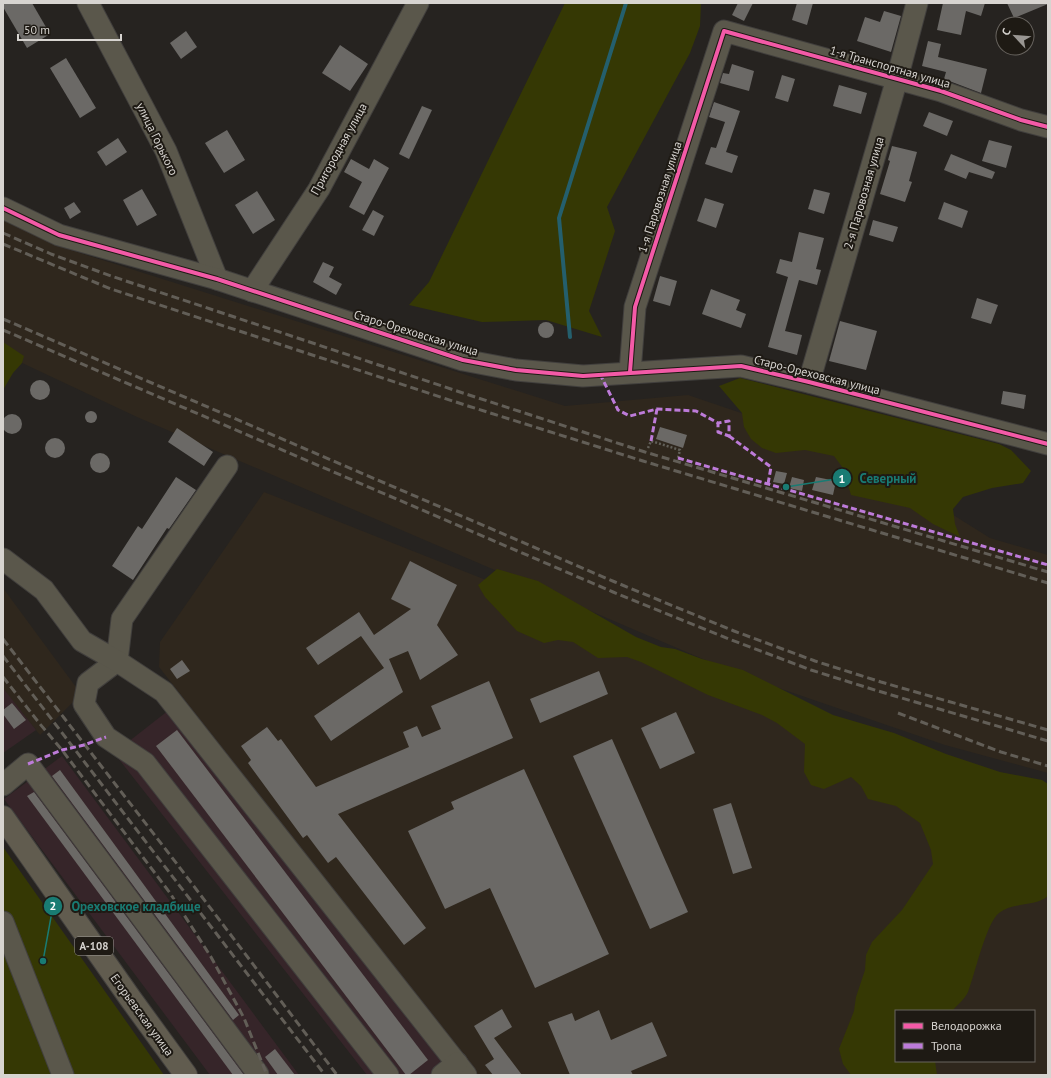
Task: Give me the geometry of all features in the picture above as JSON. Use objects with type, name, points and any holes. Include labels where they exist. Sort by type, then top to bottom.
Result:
[{"type":"highway","name":"Егорьевская улица","points":[[3,817],[186,1075]]},
{"type":"street","name":"улица Горького","points":[[88,3],[166,151],[217,279]]},
{"type":"street","name":"2-я Паровозная улица","points":[[809,382],[897,79],[917,3]]},
{"type":"street","name":"Пригородная улица","points":[[252,290],[319,189],[416,4]]},
{"type":"street","name":"1-я Транспортная улица","points":[[724,31],[941,91],[1021,120],[1048,128]]},
{"type":"street","name":"1-я Паровозная улица","points":[[630,372],[635,307],[724,31]]},
{"type":"street","name":"Старо-Ореховская улица","points":[[3,208],[60,236],[217,279],[463,360],[516,370],[583,376],[741,366],[809,382],[1048,444]]},
{"type":"street","points":[[227,466],[122,619],[117,661],[88,683],[84,704],[106,738],[145,763],[388,1075]]},
{"type":"street","points":[[3,559],[44,590],[82,641],[117,661],[164,692],[455,1071]]},
{"type":"street","points":[[3,785],[28,764],[258,1074]]},
{"type":"street","points":[[3,922],[63,1075]]},
{"type":"path","points":[[648,448],[651,441],[666,445],[680,450],[678,458]]},
{"type":"shaded area","points":[[565,3],[701,3],[700,26],[690,53],[607,207],[615,231],[589,311],[602,337],[546,320],[482,322],[409,305],[429,282]]},
{"type":"shaded area","points":[[3,219],[58,246],[565,406],[688,395],[848,449],[990,538],[1048,555],[1048,773],[945,745],[738,674],[137,417],[3,354]]},
{"type":"shaded area","points":[[3,342],[24,356],[22,363],[13,373],[3,390]]},
{"type":"shaded area","points":[[740,378],[999,444],[1011,450],[1031,471],[1023,483],[992,488],[963,497],[953,509],[955,524],[960,537],[933,524],[910,508],[851,495],[843,468],[834,456],[805,450],[776,453],[762,448],[751,439],[744,427],[742,413],[719,386]]},
{"type":"shaded area","points":[[264,492],[1048,803],[1048,1075],[478,1075],[159,667],[160,642]]},
{"type":"shaded area","points":[[497,569],[538,581],[636,637],[661,647],[675,649],[702,659],[743,670],[833,715],[894,733],[946,754],[1000,772],[1042,780],[1048,784],[1048,896],[1037,902],[1011,907],[999,913],[994,919],[985,938],[967,995],[953,1010],[895,1010],[895,1062],[935,1062],[937,1075],[851,1075],[843,1064],[839,1049],[854,1011],[856,997],[865,970],[866,955],[872,942],[902,910],[933,864],[931,850],[920,823],[896,806],[868,799],[861,786],[851,777],[824,789],[811,785],[804,772],[805,744],[777,723],[762,715],[708,695],[641,662],[627,657],[598,658],[573,642],[558,640],[544,643],[517,631],[485,597],[478,585]]},
{"type":"shaded area","points":[[3,588],[81,694],[40,735],[3,689]]},
{"type":"shaded area","points":[[3,688],[36,730],[3,753]]},
{"type":"shaded area","points":[[169,710],[456,1075],[367,1075],[114,753]]},
{"type":"shaded area","points":[[62,756],[299,1075],[210,1075],[4,799]]},
{"type":"shaded area","points":[[3,847],[164,1075],[3,1075]]},
{"type":"building","points":[[3,3],[32,3],[50,34],[27,48],[3,7]]},
{"type":"building","points":[[738,3],[753,3],[744,21],[732,15]]},
{"type":"building","points":[[797,3],[813,3],[807,25],[792,20]]},
{"type":"building","points":[[943,3],[985,3],[981,16],[966,11],[961,35],[937,30]]},
{"type":"building","points":[[1007,3],[1048,3],[1019,16],[1013,16]]},
{"type":"building","points":[[884,11],[901,16],[891,52],[857,41],[865,17],[880,22]]},
{"type":"building","points":[[186,31],[197,47],[181,59],[170,43]]},
{"type":"building","points":[[928,41],[941,44],[938,57],[987,69],[981,93],[944,79],[946,72],[922,66]]},
{"type":"building","points":[[340,45],[368,64],[350,91],[322,73]]},
{"type":"building","points":[[66,58],[96,108],[80,118],[50,68]]},
{"type":"building","points":[[732,64],[754,71],[749,91],[720,83],[723,73],[729,74]]},
{"type":"building","points":[[782,75],[795,79],[788,102],[775,98]]},
{"type":"building","points":[[839,85],[867,93],[861,114],[833,106]]},
{"type":"building","points":[[714,102],[740,111],[726,152],[738,156],[732,173],[705,164],[711,147],[716,148],[725,122],[709,117]]},
{"type":"building","points":[[422,106],[432,110],[409,159],[399,154]]},
{"type":"building","points":[[929,112],[953,121],[947,136],[923,126]]},
{"type":"building","points":[[227,130],[245,160],[224,173],[205,143]]},
{"type":"building","points":[[118,138],[127,152],[106,166],[97,152]]},
{"type":"building","points":[[989,140],[1012,146],[1006,168],[982,161]]},
{"type":"building","points":[[892,146],[917,152],[909,181],[912,182],[905,202],[880,194],[890,161],[888,160]]},
{"type":"building","points":[[951,154],[995,172],[992,179],[969,172],[966,179],[944,170]]},
{"type":"building","points":[[351,159],[369,169],[374,159],[389,168],[364,215],[349,207],[362,182],[344,172]]},
{"type":"building","points":[[142,189],[157,215],[137,226],[123,200]]},
{"type":"building","points":[[814,189],[830,193],[824,214],[808,209]]},
{"type":"building","points":[[257,191],[275,220],[253,234],[235,205]]},
{"type":"building","points":[[705,198],[724,204],[716,228],[697,221]]},
{"type":"building","points":[[74,202],[81,212],[70,219],[64,208]]},
{"type":"building","points":[[944,202],[968,211],[962,228],[938,219]]},
{"type":"building","points":[[373,210],[384,216],[374,236],[362,230]]},
{"type":"building","points":[[873,220],[898,227],[893,242],[869,235]]},
{"type":"building","points":[[799,232],[824,238],[816,269],[821,270],[817,285],[799,280],[785,331],[802,335],[797,355],[768,347],[788,277],[776,273],[780,259],[792,262]]},
{"type":"building","points":[[323,262],[334,267],[329,277],[342,284],[336,295],[313,282]]},
{"type":"building","points":[[660,276],[677,281],[670,306],[653,301]]},
{"type":"building","points":[[711,289],[740,300],[736,310],[746,314],[741,328],[702,314]]},
{"type":"building","points":[[977,298],[998,305],[991,324],[971,318]]},
{"type":"building","points":[[840,321],[877,331],[866,370],[829,361]]},
{"type":"building","points":[[546,322],[553,327],[554,330],[549,337],[546,338],[539,333],[538,330],[543,323]]},
{"type":"building","points":[[40,380],[47,383],[50,390],[47,397],[40,400],[33,397],[30,390],[33,383]]},
{"type":"building","points":[[1003,391],[1026,395],[1024,409],[1001,404]]},
{"type":"building","points":[[93,411],[96,412],[96,422],[89,423],[86,422],[85,415],[86,412]]},
{"type":"building","points":[[12,414],[19,417],[22,424],[19,431],[12,434],[5,431],[2,424],[5,417]]},
{"type":"building","points":[[660,427],[687,435],[683,448],[656,439]]},
{"type":"building","points":[[177,428],[213,452],[204,466],[168,442]]},
{"type":"building","points":[[55,438],[62,441],[65,448],[62,455],[55,458],[48,455],[45,448],[48,441]]},
{"type":"building","points":[[100,453],[107,456],[110,463],[107,470],[100,473],[93,470],[90,463],[93,456]]},
{"type":"building","points":[[776,471],[787,473],[784,484],[773,482]]},
{"type":"building","points":[[176,477],[196,490],[169,529],[167,528],[133,580],[112,566],[138,526],[142,529]]},
{"type":"building","points":[[792,477],[804,480],[802,491],[789,488]]},
{"type":"building","points":[[816,477],[836,481],[833,495],[812,490]]},
{"type":"building","points":[[410,561],[457,585],[437,625],[458,655],[420,680],[408,651],[389,659],[403,692],[331,741],[314,716],[384,668],[361,636],[318,665],[306,648],[359,612],[374,635],[411,609],[391,599]]},
{"type":"building","points":[[182,660],[190,671],[177,679],[170,669]]},
{"type":"building","points":[[599,671],[608,694],[540,723],[530,699]]},
{"type":"building","points":[[489,681],[513,738],[338,814],[426,928],[404,945],[336,857],[328,863],[307,835],[303,838],[248,763],[251,760],[241,746],[267,727],[278,741],[281,739],[316,787],[409,747],[403,732],[417,726],[422,737],[441,729],[431,706]]},
{"type":"building","points":[[12,703],[26,720],[14,729],[3,714],[3,710]]},
{"type":"building","points":[[676,712],[695,753],[660,769],[641,728]]},
{"type":"building","points":[[177,730],[428,1060],[409,1075],[406,1075],[156,746]]},
{"type":"building","points":[[612,739],[688,912],[650,929],[573,756]]},
{"type":"building","points":[[524,769],[609,954],[535,988],[490,888],[445,909],[408,831],[454,809],[451,802]]},
{"type":"building","points":[[60,770],[239,1015],[233,1020],[52,776]]},
{"type":"building","points":[[34,792],[244,1075],[233,1075],[27,796]]},
{"type":"building","points":[[731,803],[752,868],[733,874],[713,809]]},
{"type":"building","points":[[502,1009],[512,1027],[494,1038],[522,1075],[493,1075],[485,1065],[494,1059],[474,1026]]},
{"type":"building","points":[[599,1010],[611,1040],[652,1022],[667,1056],[631,1071],[633,1075],[570,1075],[548,1022],[572,1013],[575,1021]]},
{"type":"building","points":[[275,1049],[295,1075],[278,1075],[265,1057]]},
{"type":"waterway","points":[[570,337],[559,218],[626,3]]},
{"type":"railway","points":[[3,233],[51,254],[111,276],[469,395],[645,452],[1048,572]]},
{"type":"railway","points":[[3,244],[111,289],[468,406],[643,461],[1048,583]]},
{"type":"railway","points":[[3,319],[615,582],[734,631],[815,661],[881,682],[1048,730]]},
{"type":"railway","points":[[3,330],[613,592],[729,639],[811,670],[1048,741]]},
{"type":"railway","points":[[3,639],[177,864],[337,1075]]},
{"type":"railway","points":[[3,656],[325,1075]]},
{"type":"railway","points":[[3,677],[62,750],[170,893],[211,957],[244,1018],[267,1075]]},
{"type":"railway","points":[[898,713],[1001,752],[1048,766]]},
{"type":"marked path","points":[[600,374],[618,410],[630,416],[657,409],[696,411],[718,423],[718,432],[729,436],[729,421],[718,423]]},
{"type":"marked path","points":[[651,441],[657,409]]},
{"type":"marked path","points":[[729,436],[771,467],[768,484]]},
{"type":"marked path","points":[[678,458],[1048,565]]},
{"type":"marked path","points":[[28,764],[62,750],[84,745],[106,737]]},
{"type":"cycle path","points":[[630,372],[635,307],[724,31],[941,91],[1021,120],[1048,127]]},
{"type":"cycle path","points":[[3,208],[59,235],[217,279],[463,360],[516,370],[583,376],[741,366],[809,382],[1048,444]]},
{"type":"place","name":"Северный","points":[[786,487]]},
{"type":"place","name":"Ореховское кладбище","points":[[43,961]]}]
